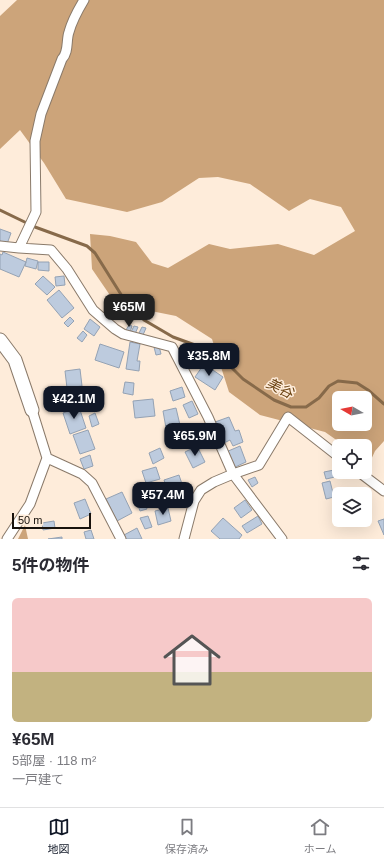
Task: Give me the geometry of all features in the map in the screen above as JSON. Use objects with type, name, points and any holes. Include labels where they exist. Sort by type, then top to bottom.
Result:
[{"type":"street","points":[[19,248],[36,212],[35,141],[41,114],[64,57],[68,44],[68,33],[84,0]]},
{"type":"street","points":[[0,246],[51,250],[67,269],[93,310],[114,329],[123,334],[172,347],[208,417],[233,474],[282,539]]},
{"type":"street","points":[[0,340],[15,360],[47,458],[30,504],[7,539]]},
{"type":"street","points":[[184,539],[194,500],[201,490],[214,482],[259,465],[288,418],[332,452]]},
{"type":"street","points":[[47,458],[82,474],[92,483],[121,539]]},
{"type":"street","points":[[368,479],[384,491]]},
{"type":"shaded area","points":[[17,0],[384,0],[384,441],[375,451],[372,458],[372,439],[335,439],[325,432],[260,415],[229,392],[212,339],[176,316],[116,304],[92,269],[90,234],[110,236],[136,242],[152,263],[168,268],[209,244],[230,249],[278,244],[314,255],[355,231],[341,207],[310,199],[289,211],[250,184],[218,177],[199,178],[162,202],[127,212],[66,199],[44,163],[20,130],[0,149],[0,16]]},
{"type":"shaded area","points":[[25,525],[28,539],[18,539]]},
{"type":"building","points":[[0,229],[11,233],[7,244],[0,241]]},
{"type":"building","points":[[3,252],[26,262],[19,277],[0,269],[0,254],[2,255]]},
{"type":"building","points":[[27,258],[38,261],[36,269],[25,266]]},
{"type":"building","points":[[38,262],[49,262],[49,271],[38,270]]},
{"type":"building","points":[[43,276],[55,287],[47,295],[35,284]]},
{"type":"building","points":[[64,276],[65,285],[56,286],[55,277]]},
{"type":"building","points":[[59,290],[74,308],[62,318],[47,300]]},
{"type":"building","points":[[70,317],[74,321],[68,327],[64,323]]},
{"type":"building","points":[[90,319],[100,327],[94,336],[84,329]]},
{"type":"building","points":[[129,325],[132,326],[130,332],[126,330]]},
{"type":"building","points":[[134,326],[138,327],[135,334],[131,332]]},
{"type":"building","points":[[142,327],[146,328],[143,335],[139,333]]},
{"type":"building","points":[[83,331],[87,335],[82,342],[77,338]]},
{"type":"building","points":[[130,342],[140,344],[137,361],[140,361],[139,371],[126,369]]},
{"type":"building","points":[[100,344],[124,352],[119,368],[95,360]]},
{"type":"building","points":[[159,346],[161,354],[156,355],[154,347]]},
{"type":"building","points":[[196,348],[210,351],[207,364],[193,361]]},
{"type":"building","points":[[204,364],[223,377],[215,390],[195,377]]},
{"type":"building","points":[[80,369],[82,386],[67,388],[65,371]]},
{"type":"building","points":[[125,382],[134,383],[133,395],[123,393]]},
{"type":"building","points":[[182,387],[185,397],[173,401],[170,391]]},
{"type":"building","points":[[96,389],[100,401],[91,404],[87,392]]},
{"type":"building","points":[[80,394],[83,402],[73,405],[70,397]]},
{"type":"building","points":[[153,399],[155,416],[135,418],[133,401]]},
{"type":"building","points":[[192,401],[198,414],[189,418],[183,405]]},
{"type":"building","points":[[79,407],[86,428],[70,434],[63,413]]},
{"type":"building","points":[[176,408],[180,425],[166,428],[163,411]]},
{"type":"building","points":[[95,413],[99,424],[92,427],[89,416]]},
{"type":"building","points":[[229,417],[235,431],[239,430],[243,442],[233,446],[230,440],[224,443],[215,422]]},
{"type":"building","points":[[88,430],[95,449],[80,454],[73,435]]},
{"type":"building","points":[[197,446],[205,462],[193,468],[185,452]]},
{"type":"building","points":[[240,446],[246,462],[233,468],[226,452]]},
{"type":"building","points":[[160,448],[164,458],[153,464],[149,453]]},
{"type":"building","points":[[90,455],[93,466],[84,469],[80,459]]},
{"type":"building","points":[[156,467],[160,479],[146,483],[142,471]]},
{"type":"building","points":[[332,470],[332,478],[326,479],[324,472]]},
{"type":"building","points":[[179,475],[182,484],[167,489],[164,480]]},
{"type":"building","points":[[255,477],[258,483],[252,487],[248,480]]},
{"type":"building","points":[[330,481],[332,498],[326,499],[322,483]]},
{"type":"building","points":[[165,490],[170,505],[158,508],[153,494]]},
{"type":"building","points":[[122,492],[132,513],[117,521],[106,499]]},
{"type":"building","points":[[143,497],[147,509],[140,511],[136,500]]},
{"type":"building","points":[[85,499],[91,514],[80,519],[74,503]]},
{"type":"building","points":[[245,500],[252,510],[241,518],[234,508]]},
{"type":"building","points":[[168,508],[171,521],[158,525],[155,511]]},
{"type":"building","points":[[148,516],[152,527],[145,529],[140,518]]},
{"type":"building","points":[[258,516],[262,524],[247,533],[242,526]]},
{"type":"building","points":[[223,518],[242,535],[239,539],[220,539],[211,531]]},
{"type":"building","points":[[384,519],[384,535],[378,521]]},
{"type":"building","points":[[54,521],[55,528],[43,530],[42,523]]},
{"type":"building","points":[[137,528],[142,539],[126,539],[124,535]]},
{"type":"building","points":[[91,530],[94,539],[86,539],[84,532]]},
{"type":"building","points":[[62,537],[62,539],[48,539]]},
{"type":"waterway","name":"美谷","points":[[0,210],[35,227],[87,246],[95,253],[127,304],[144,320],[173,337],[217,353],[243,379],[274,400],[291,407],[306,407],[319,398],[329,386],[338,381],[357,383],[368,390],[384,404]]}]
